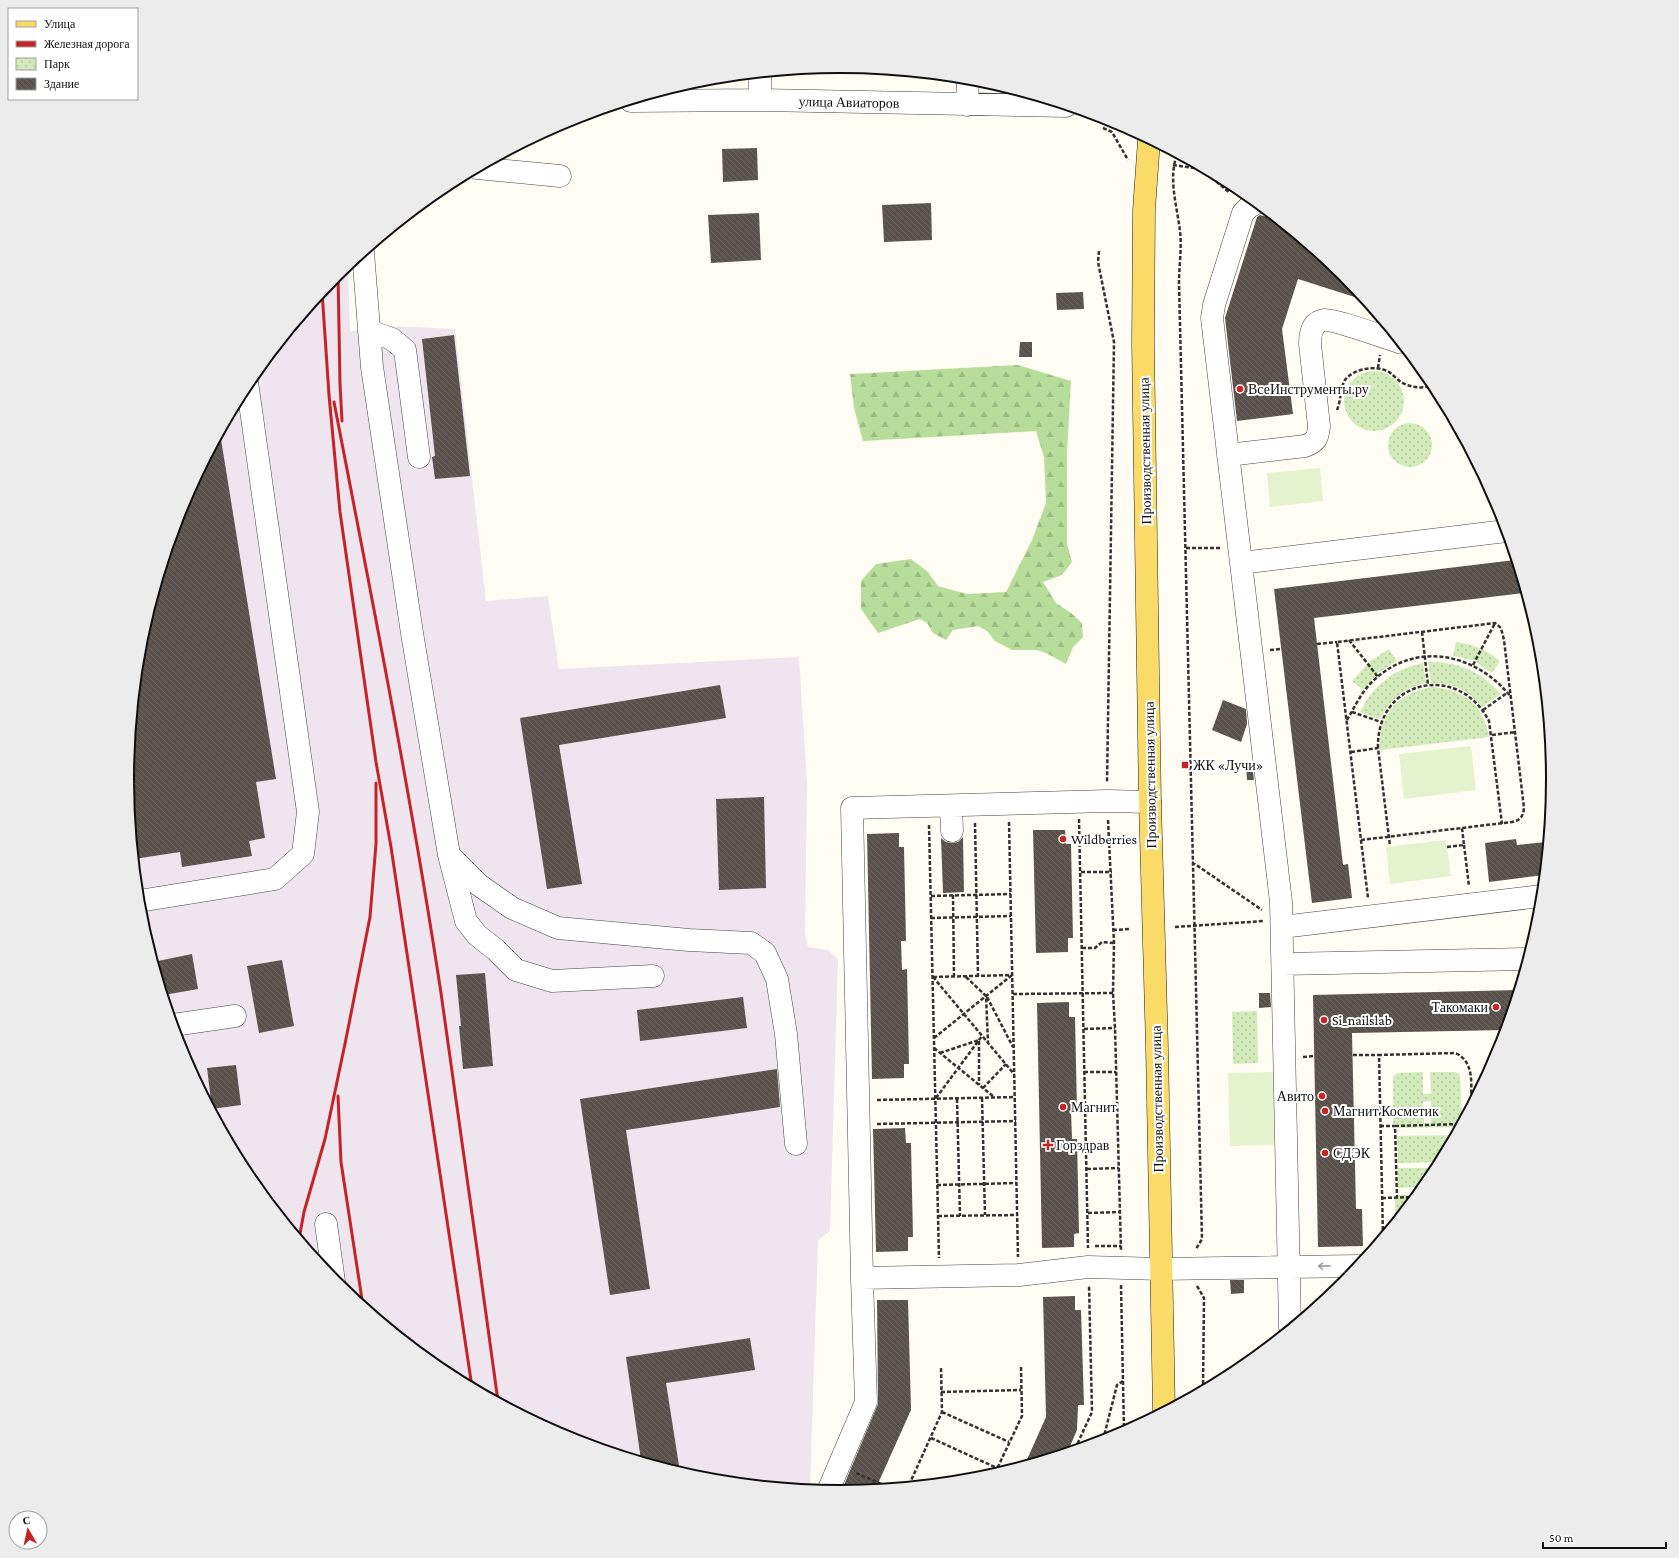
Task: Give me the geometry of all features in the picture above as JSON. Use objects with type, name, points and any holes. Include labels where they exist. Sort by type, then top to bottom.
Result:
[{"type":"main road","name":"Производственная улица","points":[[1149,144],[1144,210],[1143,342],[1150,802],[1164,1405]]},
{"type":"street","points":[[760,78],[760,100]]},
{"type":"street","points":[[967,105],[968,85]]},
{"type":"street","name":"улица Авиаторов","points":[[644,101],[760,100],[1052,106]]},
{"type":"street","points":[[486,169],[560,176]]},
{"type":"street","points":[[1251,206],[1243,213],[1212,312],[1212,326],[1228,455],[1234,555],[1281,922],[1289,1267],[1296,1317]]},
{"type":"street","points":[[363,258],[372,367],[412,632],[449,855],[466,921],[477,935],[496,950],[516,970],[552,981],[653,976]]},
{"type":"street","points":[[1228,455],[1305,446],[1313,443],[1318,437],[1319,426],[1310,344],[1310,332],[1316,324],[1324,320],[1336,322],[1392,340]]},
{"type":"street","points":[[369,331],[392,340],[405,350],[419,457]]},
{"type":"street","points":[[144,900],[275,879],[303,854],[308,812],[249,393]]},
{"type":"street","points":[[1234,555],[1500,531]]},
{"type":"street","points":[[831,1485],[866,1402],[852,808],[1108,801],[1150,802]]},
{"type":"street","points":[[951,806],[952,831]]},
{"type":"street","points":[[449,855],[479,886],[512,908],[558,928],[689,940],[751,943],[765,953],[777,979],[786,1034],[796,1144]]},
{"type":"street","points":[[1281,922],[1370,917],[1535,897]]},
{"type":"street","points":[[1283,964],[1522,959]]},
{"type":"street","points":[[178,1024],[235,1016]]},
{"type":"street","points":[[326,1224],[332,1270]]},
{"type":"street","points":[[862,1278],[1019,1275],[1088,1257],[1121,1256],[1161,1269],[1350,1266]]},
{"type":"path","points":[[1103,128],[1112,132],[1128,161]]},
{"type":"path","points":[[1175,159],[1173,165],[1174,198],[1180,232],[1179,283],[1202,1239],[1196,1249],[1196,1254]]},
{"type":"path","points":[[1173,165],[1190,167]]},
{"type":"path","points":[[1222,186],[1230,193]]},
{"type":"path","points":[[1099,251],[1098,262],[1114,342],[1108,801],[1114,943],[1113,993],[1116,1028],[1124,1425]]},
{"type":"path","points":[[1319,426],[1330,420],[1338,409],[1344,382],[1350,374],[1357,371],[1378,368],[1387,371],[1401,382],[1413,386],[1427,388]]},
{"type":"path","points":[[1186,548],[1234,555]]},
{"type":"path","points":[[1474,665],[1495,623]]},
{"type":"path","points":[[1317,644],[1495,623],[1501,628],[1504,636],[1524,814],[1517,821],[1502,824],[1361,840]]},
{"type":"path","points":[[1422,632],[1428,685]]},
{"type":"path","points":[[1349,640],[1378,677]]},
{"type":"path","points":[[1337,642],[1370,917]]},
{"type":"path","points":[[1347,721],[1360,696],[1378,677],[1398,664],[1425,657],[1456,659],[1474,665],[1489,675],[1511,697]]},
{"type":"path","points":[[1390,846],[1378,748],[1378,737],[1381,722],[1390,707],[1403,694],[1413,689],[1428,685],[1449,687],[1458,690],[1475,701],[1483,710],[1489,721],[1492,735],[1502,824]]},
{"type":"path","points":[[1483,710],[1507,693]]},
{"type":"path","points":[[1352,712],[1381,722]]},
{"type":"path","points":[[1492,735],[1515,732]]},
{"type":"path","points":[[1350,752],[1378,748]]},
{"type":"path","points":[[929,806],[939,1277]]},
{"type":"path","points":[[1078,1444],[1092,1412],[1079,814]]},
{"type":"path","points":[[1009,815],[1019,1275]]},
{"type":"path","points":[[975,816],[978,976]]},
{"type":"path","points":[[1462,828],[1472,904]]},
{"type":"path","points":[[1447,847],[1464,845]]},
{"type":"path","points":[[1192,862],[1281,922]]},
{"type":"path","points":[[1081,872],[1112,872]]},
{"type":"path","points":[[931,896],[1011,894]]},
{"type":"path","points":[[953,895],[954,976]]},
{"type":"path","points":[[931,918],[1011,916]]},
{"type":"path","points":[[1175,927],[1281,922]]},
{"type":"path","points":[[1113,930],[1131,929]]},
{"type":"path","points":[[1082,948],[1095,948],[1102,942],[1114,943]]},
{"type":"path","points":[[932,977],[1012,975]]},
{"type":"path","points":[[934,1038],[1012,975]]},
{"type":"path","points":[[965,976],[986,996],[1014,1049]]},
{"type":"path","points":[[932,977],[1015,1075]]},
{"type":"path","points":[[1013,994],[1113,993]]},
{"type":"path","points":[[986,996],[988,1042]]},
{"type":"path","points":[[1084,1029],[1116,1028]]},
{"type":"path","points":[[935,1099],[982,1036]]},
{"type":"path","points":[[940,1053],[979,1040]]},
{"type":"path","points":[[979,1040],[979,1085]]},
{"type":"path","points":[[934,1048],[995,1098]]},
{"type":"path","points":[[1353,1055],[1455,1053],[1461,1055],[1469,1064],[1471,1095]]},
{"type":"path","points":[[1379,1055],[1382,1230]]},
{"type":"path","points":[[983,1088],[1006,1064]]},
{"type":"path","points":[[1084,1072],[1116,1072]]},
{"type":"path","points":[[858,1101],[1015,1097]]},
{"type":"path","points":[[982,1098],[985,1215]]},
{"type":"path","points":[[957,1099],[960,1216]]},
{"type":"path","points":[[859,1124],[1016,1121]]},
{"type":"path","points":[[1380,1126],[1455,1124]]},
{"type":"path","points":[[1395,1126],[1396,1197]]},
{"type":"path","points":[[1086,1169],[1119,1168]]},
{"type":"path","points":[[937,1185],[1017,1183]]},
{"type":"path","points":[[1382,1198],[1409,1197]]},
{"type":"path","points":[[1088,1213],[1120,1212]]},
{"type":"path","points":[[938,1216],[1018,1215]]},
{"type":"path","points":[[1088,1257],[1121,1256]]},
{"type":"path","points":[[1196,1280],[1198,1289],[1204,1298],[1203,1383]]},
{"type":"path","points":[[998,1466],[1022,1416],[1021,1366]]},
{"type":"path","points":[[911,1481],[942,1412],[941,1368]]},
{"type":"path","points":[[1106,1433],[1117,1385],[1123,1381]]},
{"type":"path","points":[[941,1392],[1021,1390]]},
{"type":"path","points":[[942,1412],[1009,1442]]},
{"type":"path","points":[[931,1438],[995,1467]]},
{"type":"path","points":[[855,1472],[880,1483]]},
{"type":"shaded area","points":[[348,272],[350,332],[370,325],[455,329],[486,601],[548,596],[559,669],[799,657],[807,783],[805,932],[808,947],[828,950],[838,959],[830,1231],[818,1240],[810,1484],[747,1479],[657,1461],[613,1448],[569,1431],[527,1412],[486,1390],[447,1366],[374,1310],[340,1278],[279,1209],[252,1171],[228,1132],[206,1091],[187,1049],[171,1006],[147,917],[140,871],[135,825],[135,733],[147,641],[171,552],[187,509],[206,467],[228,426],[252,387],[279,349]]},
{"type":"green space","points":[[1018,365],[1071,381],[1067,453],[1067,544],[1072,562],[1062,575],[1043,582],[1056,603],[1071,613],[1082,623],[1083,637],[1073,647],[1066,664],[1037,650],[1012,650],[995,641],[987,631],[978,626],[953,630],[946,640],[933,633],[927,623],[920,619],[878,633],[861,609],[861,581],[876,564],[911,559],[928,572],[938,586],[967,594],[1006,592],[1032,540],[1046,503],[1044,457],[1036,431],[863,441],[854,408],[850,374]]},
{"type":"green space","points":[[1368,371],[1380,371],[1391,376],[1399,384],[1404,395],[1402,413],[1391,426],[1380,431],[1368,431],[1357,426],[1349,418],[1344,407],[1344,395],[1349,384],[1357,376]]},
{"type":"green space","points":[[1406,423],[1414,423],[1419,424],[1426,429],[1431,436],[1431,454],[1426,461],[1419,466],[1406,467],[1398,464],[1391,457],[1388,449],[1388,441],[1391,433],[1398,426]]},
{"type":"green space","points":[[1320,468],[1323,501],[1270,507],[1267,473]]},
{"type":"green space","points":[[1456,642],[1480,648],[1500,661],[1492,673],[1473,660],[1453,656]]},
{"type":"green space","points":[[1389,649],[1397,661],[1378,673],[1363,690],[1352,681],[1369,662]]},
{"type":"green space","points":[[1428,662],[1449,663],[1469,669],[1494,686],[1501,694],[1482,707],[1472,696],[1460,688],[1446,684],[1431,683]]},
{"type":"green space","points":[[1423,663],[1426,683],[1404,691],[1398,695],[1380,719],[1360,712],[1365,702],[1378,686],[1403,669]]},
{"type":"green space","points":[[1433,687],[1454,692],[1471,701],[1482,716],[1489,737],[1380,750],[1380,737],[1383,726],[1393,707],[1410,694]]},
{"type":"green space","points":[[1471,746],[1476,790],[1404,799],[1399,754]]},
{"type":"green space","points":[[1446,840],[1451,876],[1390,884],[1386,847]]},
{"type":"green space","points":[[1257,1011],[1258,1063],[1233,1064],[1232,1012]]},
{"type":"green space","points":[[1273,1072],[1274,1145],[1230,1146],[1228,1073]]},
{"type":"green space","points":[[1423,1072],[1423,1094],[1431,1094],[1430,1072],[1455,1072],[1460,1075],[1462,1112],[1454,1127],[1397,1128],[1397,1124],[1393,1124],[1393,1076],[1398,1073]],"holes":[[[1431,1101],[1431,1123],[1424,1123],[1423,1102]]]},
{"type":"green space","points":[[1449,1135],[1432,1162],[1398,1163],[1397,1136]]},
{"type":"green space","points":[[1398,1168],[1429,1168],[1415,1187],[1398,1188]]},
{"type":"green space","points":[[1399,1195],[1410,1195],[1395,1215],[1395,1199],[1398,1199]]},
{"type":"building","points":[[757,148],[758,180],[723,182],[722,149]]},
{"type":"building","points":[[931,203],[932,240],[884,242],[882,205]]},
{"type":"building","points":[[759,213],[761,260],[711,263],[708,215]]},
{"type":"building","points":[[1260,215],[1266,217],[1305,248],[1354,297],[1298,279],[1282,329],[1293,414],[1237,421],[1225,318],[1257,217]]},
{"type":"building","points":[[1083,292],[1084,309],[1057,310],[1056,293]]},
{"type":"building","points":[[454,335],[470,476],[435,479],[432,457],[435,456],[422,339]]},
{"type":"building","points":[[1020,342],[1032,342],[1032,357],[1019,357]]},
{"type":"building","points":[[221,439],[276,779],[256,782],[265,838],[249,841],[252,856],[182,867],[180,852],[139,858],[135,825],[135,733],[147,641],[158,596],[171,552],[187,509],[206,467]]},
{"type":"building","points":[[1511,561],[1520,593],[1314,618],[1343,865],[1348,864],[1352,898],[1312,903],[1274,589]]},
{"type":"building","points":[[720,685],[726,718],[559,745],[582,884],[547,889],[520,718]]},
{"type":"building","points":[[1223,700],[1246,709],[1247,724],[1241,742],[1212,730]]},
{"type":"building","points":[[1252,764],[1254,780],[1247,780],[1246,765]]},
{"type":"building","points":[[764,797],[766,888],[719,890],[716,799]]},
{"type":"building","points":[[1033,830],[1065,830],[1066,844],[1071,844],[1073,938],[1068,938],[1068,952],[1036,953]]},
{"type":"building","points":[[899,833],[899,847],[904,847],[906,941],[901,941],[902,970],[907,969],[909,1064],[904,1064],[904,1078],[872,1079],[867,834]]},
{"type":"building","points":[[963,837],[964,892],[943,893],[941,838],[946,842],[952,843],[958,842]]},
{"type":"building","points":[[1516,839],[1517,845],[1542,842],[1538,876],[1489,882],[1485,843]]},
{"type":"building","points":[[192,954],[198,989],[168,994],[158,961]]},
{"type":"building","points":[[282,960],[294,1026],[259,1033],[247,966]]},
{"type":"building","points":[[485,973],[493,1066],[463,1069],[456,975]]},
{"type":"building","points":[[1513,990],[1499,1030],[1352,1033],[1356,1209],[1362,1209],[1363,1246],[1318,1247],[1313,995]]},
{"type":"building","points":[[1259,993],[1270,993],[1271,1007],[1259,1008]]},
{"type":"building","points":[[743,997],[747,1028],[640,1041],[637,1010]]},
{"type":"building","points":[[1069,1002],[1069,1017],[1075,1017],[1077,1110],[1071,1110],[1072,1139],[1077,1139],[1079,1233],[1074,1234],[1074,1247],[1042,1248],[1037,1003]]},
{"type":"building","points":[[236,1065],[241,1105],[215,1109],[211,1100],[207,1068]]},
{"type":"building","points":[[777,1069],[780,1107],[626,1130],[650,1289],[610,1295],[580,1099]]},
{"type":"building","points":[[905,1128],[906,1143],[911,1143],[913,1237],[908,1237],[908,1251],[876,1252],[873,1129]]},
{"type":"building","points":[[1230,1280],[1244,1280],[1244,1293],[1231,1294]]},
{"type":"building","points":[[1075,1296],[1075,1310],[1081,1310],[1084,1405],[1078,1405],[1077,1430],[1070,1446],[1027,1460],[1046,1417],[1043,1297]]},
{"type":"building","points":[[877,1300],[908,1300],[911,1410],[878,1483],[844,1485],[878,1404]]},
{"type":"building","points":[[750,1338],[755,1370],[666,1383],[679,1466],[640,1456],[626,1357]]},
{"type":"railway","points":[[338,282],[342,421]]},
{"type":"railway","points":[[323,299],[329,395],[340,512],[376,762],[391,847],[471,1381]]},
{"type":"railway","points":[[334,402],[417,845],[441,993],[497,1396]]},
{"type":"railway","points":[[300,1234],[304,1212],[325,1139],[370,917],[376,844],[376,783]]},
{"type":"railway","points":[[338,1096],[341,1162],[362,1299]]},
{"type":"place","name":"ВсеИнструменты.ру","points":[[1240,389]]},
{"type":"place","name":"ЖК «Лучи»","points":[[1185,765]]},
{"type":"place","name":"Wildberries","points":[[1063,839]]},
{"type":"place","name":"Такомаки","points":[[1496,1007]]},
{"type":"place","name":"Si_nailslab","points":[[1324,1020]]},
{"type":"place","name":"Авито","points":[[1322,1096]]},
{"type":"place","name":"Магнит","points":[[1063,1107]]},
{"type":"place","name":"Магнит Косметик","points":[[1325,1111]]},
{"type":"place","name":"Горздрав","points":[[1048,1145]]},
{"type":"place","name":"СДЭК","points":[[1325,1153]]}]
